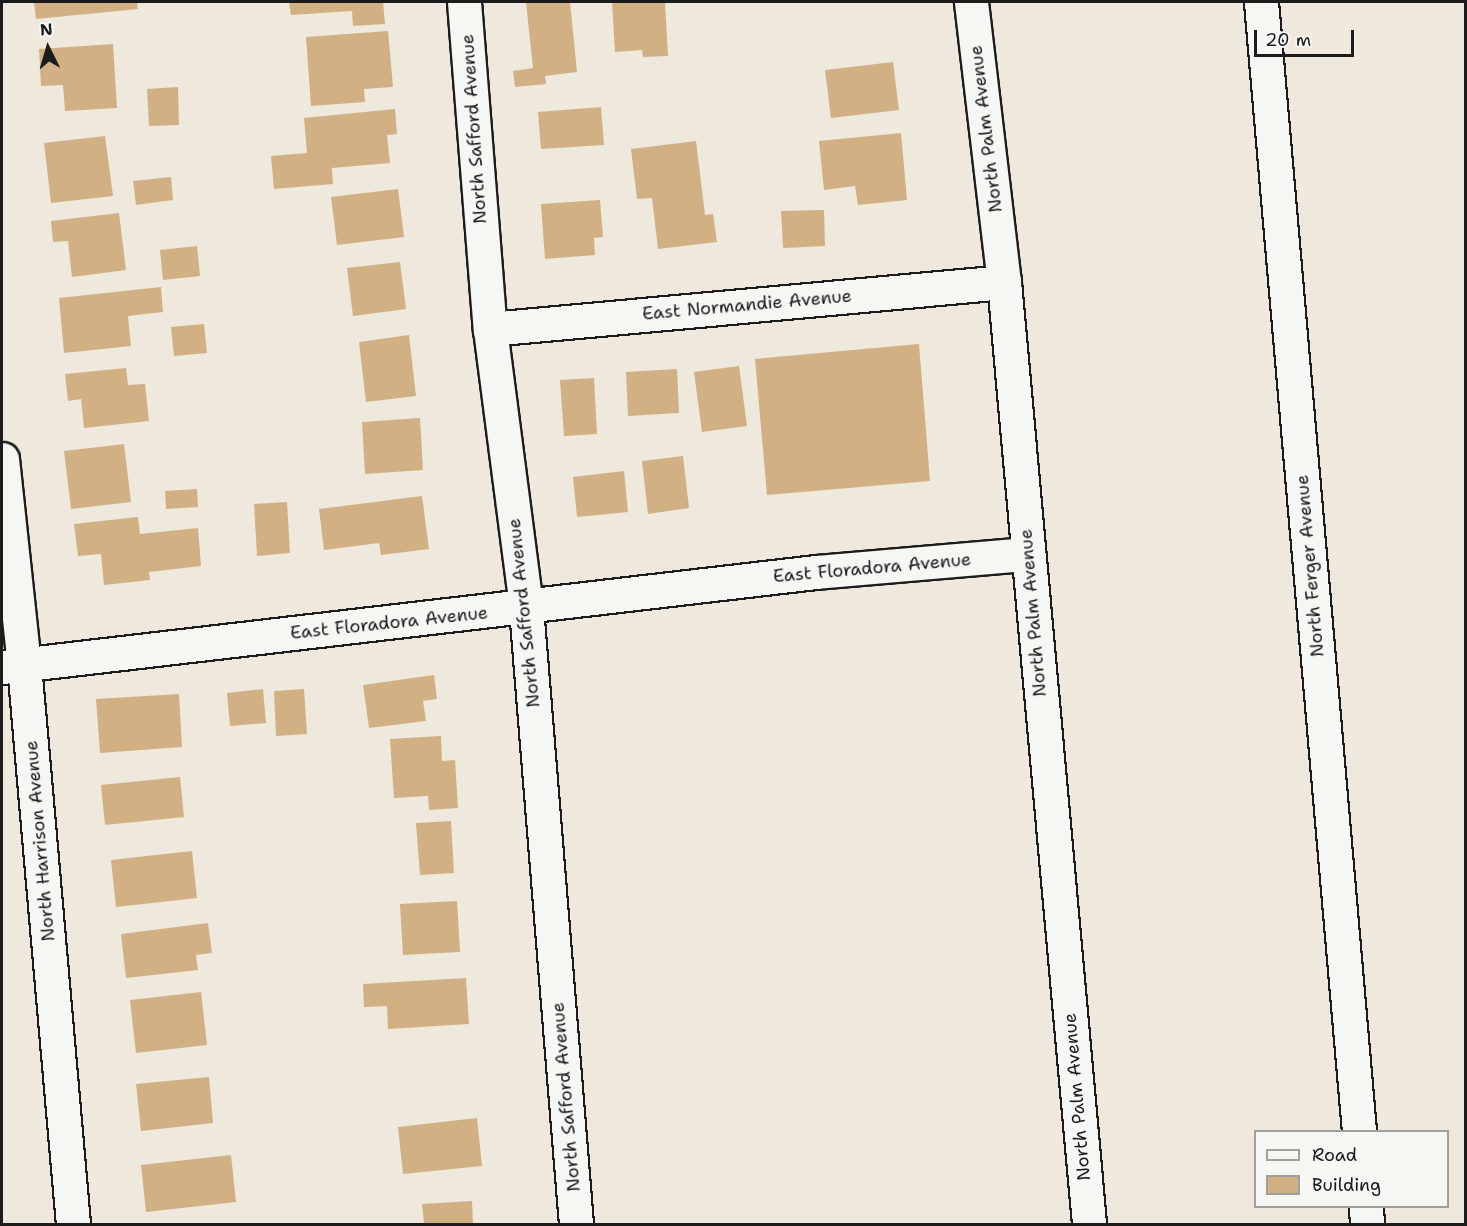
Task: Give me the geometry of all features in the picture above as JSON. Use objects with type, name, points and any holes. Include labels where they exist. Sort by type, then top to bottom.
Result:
[{"type":"street","name":"North Safford Avenue","points":[[464,2],[489,329],[526,608],[576,1224]]},
{"type":"street","name":"North Palm Avenue","points":[[971,2],[1004,282],[1089,1224]]},
{"type":"street","name":"North Ferger Avenue","points":[[1261,2],[1359,1130]]},
{"type":"street","name":"East Normandie Avenue","points":[[489,329],[1004,282]]},
{"type":"street","name":"North Harrison Avenue","points":[[2,459],[13,666],[73,1224]]},
{"type":"street","name":"East Floradora Avenue","points":[[13,666],[526,608],[816,572],[1028,554]]},
{"type":"street","points":[[1366,1208],[1367,1224]]},
{"type":"building","points":[[34,2],[137,2],[138,9],[36,19]]},
{"type":"building","points":[[289,2],[383,2],[385,24],[353,26],[352,11],[291,15]]},
{"type":"building","points":[[526,2],[570,2],[577,72],[545,76],[546,84],[515,87],[513,71],[533,68]]},
{"type":"building","points":[[612,2],[665,2],[668,56],[643,57],[642,50],[615,52]]},
{"type":"building","points":[[388,31],[393,87],[364,89],[365,102],[311,106],[306,37]]},
{"type":"building","points":[[113,44],[117,108],[65,111],[63,85],[41,86],[39,49]]},
{"type":"building","points":[[893,62],[899,110],[831,118],[825,70]]},
{"type":"building","points":[[178,87],[179,125],[149,126],[147,89]]},
{"type":"building","points":[[601,107],[604,145],[541,149],[538,112]]},
{"type":"building","points":[[395,109],[397,134],[387,135],[390,163],[332,168],[333,184],[274,189],[271,156],[307,153],[304,118]]},
{"type":"building","points":[[901,133],[907,200],[858,205],[855,186],[824,190],[819,141]]},
{"type":"building","points":[[105,136],[113,196],[51,203],[44,143]]},
{"type":"building","points":[[696,141],[705,215],[713,214],[717,242],[658,249],[652,198],[637,199],[631,149]]},
{"type":"building","points":[[171,177],[173,200],[136,205],[133,181]]},
{"type":"building","points":[[398,189],[404,237],[337,245],[331,197]]},
{"type":"building","points":[[600,200],[603,237],[594,238],[595,255],[545,259],[541,204]]},
{"type":"building","points":[[824,210],[825,246],[783,248],[781,211]]},
{"type":"building","points":[[119,213],[126,270],[72,277],[68,241],[53,242],[51,221]]},
{"type":"building","points":[[197,246],[200,276],[163,280],[160,250]]},
{"type":"building","points":[[400,262],[406,309],[353,316],[347,268]]},
{"type":"building","points":[[161,287],[163,312],[128,316],[131,346],[64,353],[59,298]]},
{"type":"building","points":[[204,324],[207,353],[174,356],[171,327]]},
{"type":"building","points":[[409,335],[416,396],[366,402],[359,342]]},
{"type":"building","points":[[919,344],[930,481],[767,495],[755,359]]},
{"type":"building","points":[[739,366],[747,426],[702,432],[694,372]]},
{"type":"building","points":[[126,368],[128,385],[145,384],[149,421],[84,428],[81,399],[68,401],[65,374]]},
{"type":"building","points":[[677,369],[679,413],[628,416],[626,372]]},
{"type":"building","points":[[594,378],[597,434],[564,436],[560,380]]},
{"type":"building","points":[[420,418],[423,470],[365,474],[362,422]]},
{"type":"building","points":[[124,444],[131,502],[71,509],[64,451]]},
{"type":"building","points":[[683,456],[689,508],[648,514],[642,461]]},
{"type":"building","points":[[624,471],[628,512],[577,517],[573,477]]},
{"type":"building","points":[[197,489],[198,507],[166,509],[165,491]]},
{"type":"building","points":[[422,496],[429,549],[381,555],[379,543],[324,550],[319,509]]},
{"type":"building","points":[[287,502],[290,553],[257,556],[254,504]]},
{"type":"building","points":[[138,517],[140,534],[198,528],[201,566],[149,572],[150,580],[104,585],[101,554],[78,556],[74,524]]},
{"type":"building","points":[[434,675],[437,699],[423,701],[426,721],[369,728],[363,685]]},
{"type":"building","points":[[263,689],[266,723],[230,726],[227,693]]},
{"type":"building","points":[[304,689],[307,734],[276,736],[274,691]]},
{"type":"building","points":[[179,694],[182,747],[100,753],[96,699]]},
{"type":"building","points":[[441,736],[442,761],[455,760],[458,808],[429,810],[428,796],[394,798],[390,739]]},
{"type":"building","points":[[180,777],[184,817],[105,825],[101,785]]},
{"type":"building","points":[[451,821],[454,873],[420,875],[416,823]]},
{"type":"building","points":[[192,851],[197,898],[116,907],[111,860]]},
{"type":"building","points":[[457,901],[460,952],[403,955],[400,904]]},
{"type":"building","points":[[208,923],[212,953],[196,955],[198,970],[126,978],[121,934]]},
{"type":"building","points":[[466,978],[469,1024],[388,1029],[387,1006],[364,1007],[363,984]]},
{"type":"building","points":[[201,992],[207,1045],[136,1053],[130,1000]]},
{"type":"building","points":[[209,1077],[213,1123],[141,1131],[136,1084]]},
{"type":"building","points":[[477,1118],[482,1166],[403,1174],[398,1127]]},
{"type":"building","points":[[231,1155],[236,1202],[146,1212],[141,1165]]},
{"type":"building","points":[[472,1201],[473,1224],[424,1224],[422,1204]]}]
